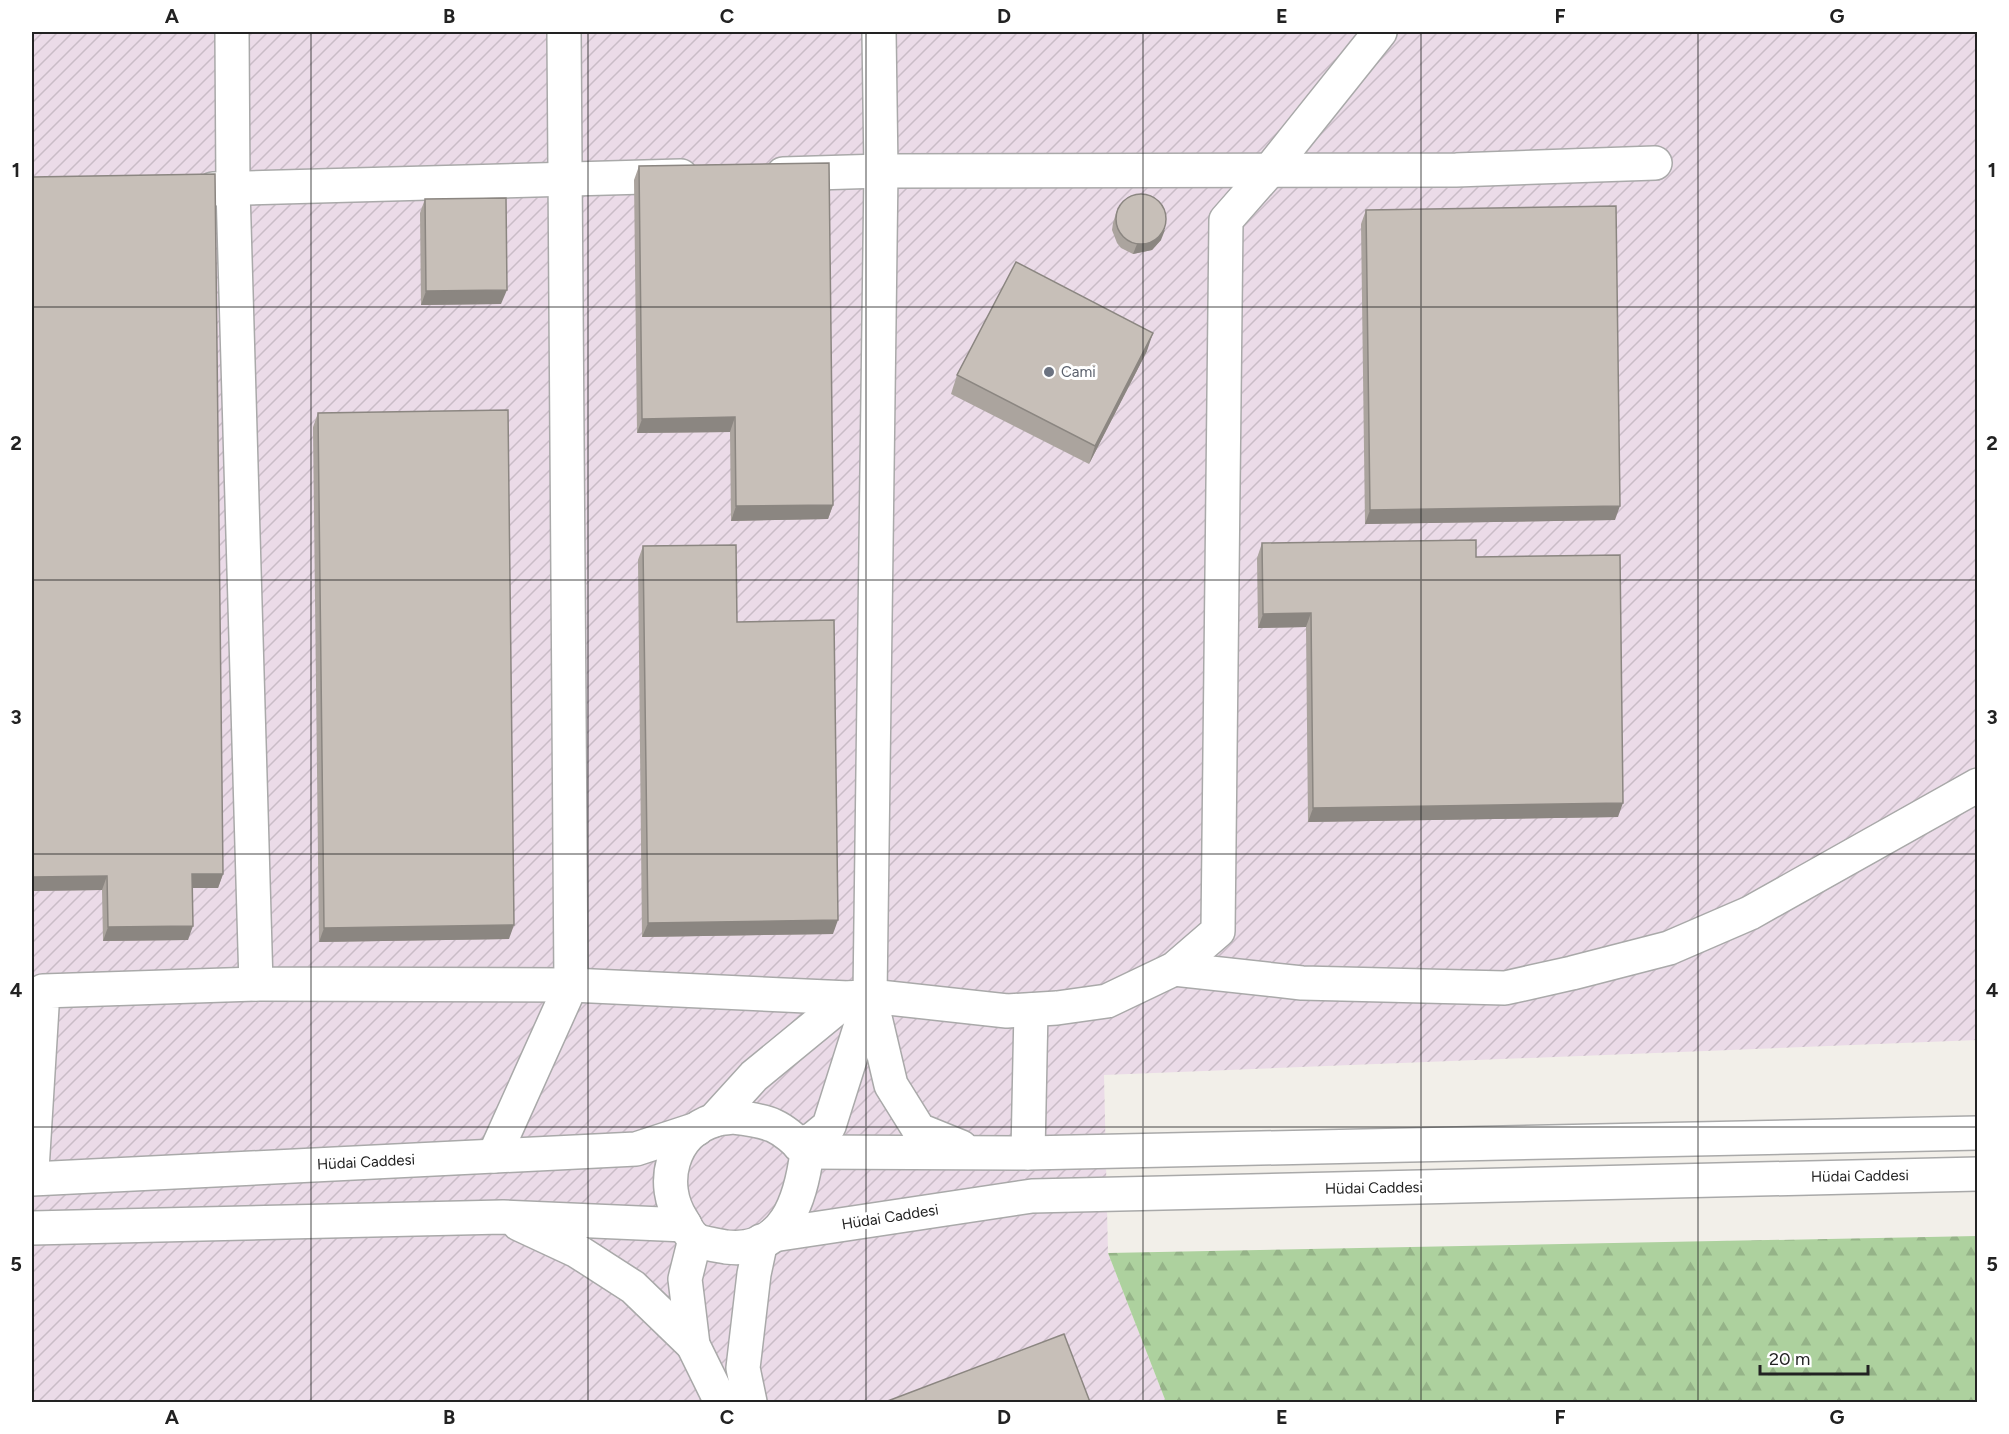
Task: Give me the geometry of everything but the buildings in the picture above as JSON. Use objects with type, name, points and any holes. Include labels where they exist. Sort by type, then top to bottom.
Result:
[{"type":"street","points":[[232,32],[234,189],[256,984]]},
{"type":"street","points":[[494,1156],[571,985],[564,32]]},
{"type":"street","points":[[32,1228],[503,1217],[690,1232],[716,1245],[736,1248],[767,1238],[788,1220],[797,1200],[803,1148],[828,1126],[859,997],[881,171],[879,32]]},
{"type":"street","points":[[32,1170],[43,991],[256,984],[571,985],[859,997],[1007,1011],[1107,1001],[1174,969],[1218,931],[1226,220],[1269,171],[1380,32]]},
{"type":"street","points":[[752,174],[881,171],[1456,170],[1655,163]]},
{"type":"street","points":[[186,189],[705,176]]},
{"type":"street","points":[[1174,969],[1302,983],[1505,988],[1572,973],[1669,948],[1750,913],[1977,785]]},
{"type":"street","points":[[721,1402],[693,1345],[684,1279],[690,1232],[675,1210],[670,1193],[669,1175],[674,1158],[683,1141],[706,1124],[754,1076],[859,997]]},
{"type":"street","points":[[859,997],[891,1085],[919,1130],[976,1153]]},
{"type":"street","points":[[1029,1153],[1031,1010]]},
{"type":"street","points":[[706,1124],[733,1117],[770,1122],[803,1148],[976,1153],[1977,1133]]},
{"type":"street","name":"Hüdai Caddesi","points":[[32,1179],[636,1149],[706,1124]]},
{"type":"street","name":"Hüdai Caddesi","points":[[767,1238],[1032,1196],[1977,1174]]},
{"type":"street","points":[[503,1217],[577,1251],[633,1287],[693,1345]]},
{"type":"street","points":[[750,1402],[743,1368],[754,1274],[767,1238]]},
{"type":"shaded area","points":[[32,32],[1977,32],[1977,1040],[1104,1075],[1108,1253],[1166,1402],[32,1402]]},
{"type":"green space","points":[[1977,1236],[1977,1402],[1166,1402],[1108,1253]]},
{"type":"place","name":"Cami","points":[[1049,372]]}]
